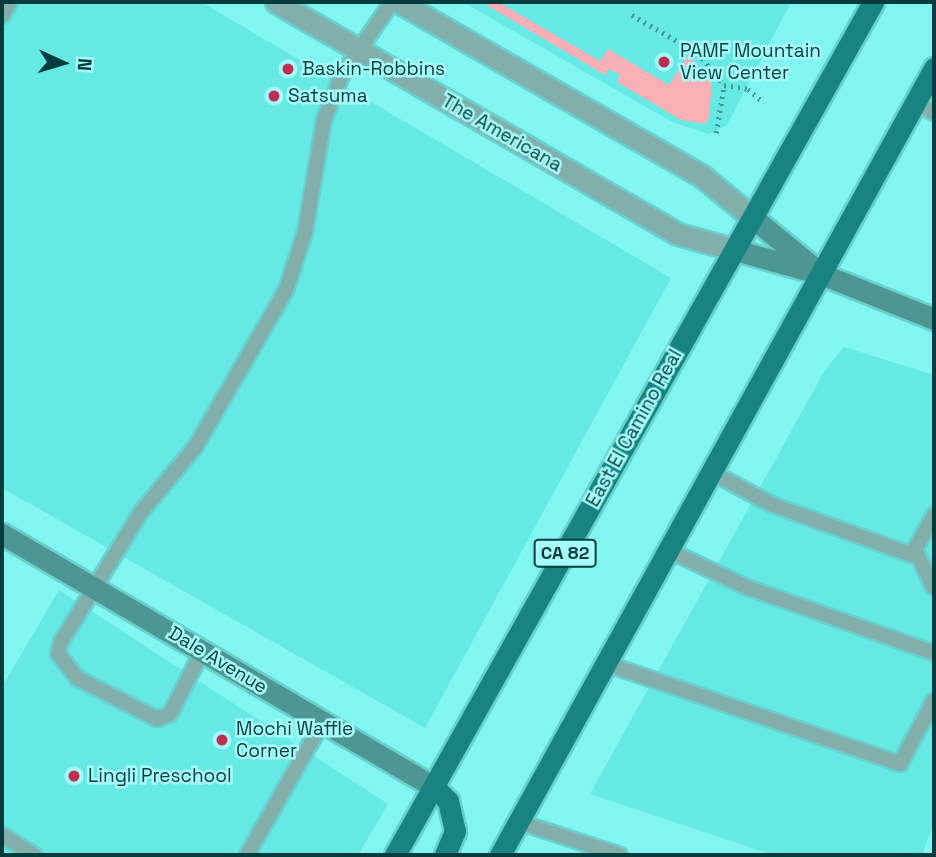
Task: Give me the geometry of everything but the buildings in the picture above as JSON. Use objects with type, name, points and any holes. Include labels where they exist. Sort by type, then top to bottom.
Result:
[{"type":"main road","name":"East El Camino Real","points":[[395,855],[873,2]]},
{"type":"main road","points":[[500,855],[934,68]]},
{"type":"main road","points":[[434,787],[448,801],[455,831],[445,855]]},
{"type":"street","name":"The Americana","points":[[276,2],[678,234],[734,250]]},
{"type":"street","points":[[399,2],[703,177],[821,274]]},
{"type":"street","points":[[734,250],[821,274],[934,319]]},
{"type":"street","name":"Dale Avenue","points":[[2,534],[434,787]]},
{"type":"lane","points":[[2,16],[10,2]]},
{"type":"lane","points":[[203,650],[170,714],[157,719],[78,678],[62,663],[61,642],[141,512],[196,446],[286,290],[305,232],[324,120],[342,75],[392,2]]},
{"type":"lane","points":[[915,102],[934,113]]},
{"type":"lane","points":[[713,473],[773,505],[912,555],[934,515]]},
{"type":"lane","points":[[915,550],[934,589]]},
{"type":"lane","points":[[670,551],[746,587],[934,653]]},
{"type":"lane","points":[[607,664],[900,764],[934,700]]},
{"type":"lane","points":[[247,855],[323,721]]},
{"type":"lane","points":[[519,822],[620,855]]},
{"type":"lane","points":[[2,835],[34,855]]},
{"type":"path","points":[[632,15],[698,53],[724,85],[748,89],[764,103]]},
{"type":"path","points":[[716,133],[724,85]]},
{"type":"shaded area","points":[[2,2],[201,2],[671,278],[425,728],[2,488]]},
{"type":"shaded area","name":"PAMF Mountain View Center","points":[[463,2],[791,2],[727,125],[709,134],[672,122]]},
{"type":"shaded area","points":[[498,2],[600,61],[608,49],[669,85],[689,54],[712,85],[709,117],[705,124],[681,120],[617,82],[620,75],[609,69],[605,75],[483,3]]},
{"type":"shaded area","points":[[844,347],[934,375],[934,823],[922,855],[773,855],[590,794],[825,370]]},
{"type":"shaded area","points":[[59,590],[388,804],[358,855],[2,855],[2,687]]},
{"type":"place","name":"PAMF Mountain View Center","points":[[664,62]]},
{"type":"place","name":"Baskin-Robbins","points":[[288,69]]},
{"type":"place","name":"Satsuma","points":[[274,96]]},
{"type":"place","name":"Mochi Waffle Corner","points":[[222,740]]},
{"type":"place","name":"Lingli Preschool","points":[[74,776]]}]
